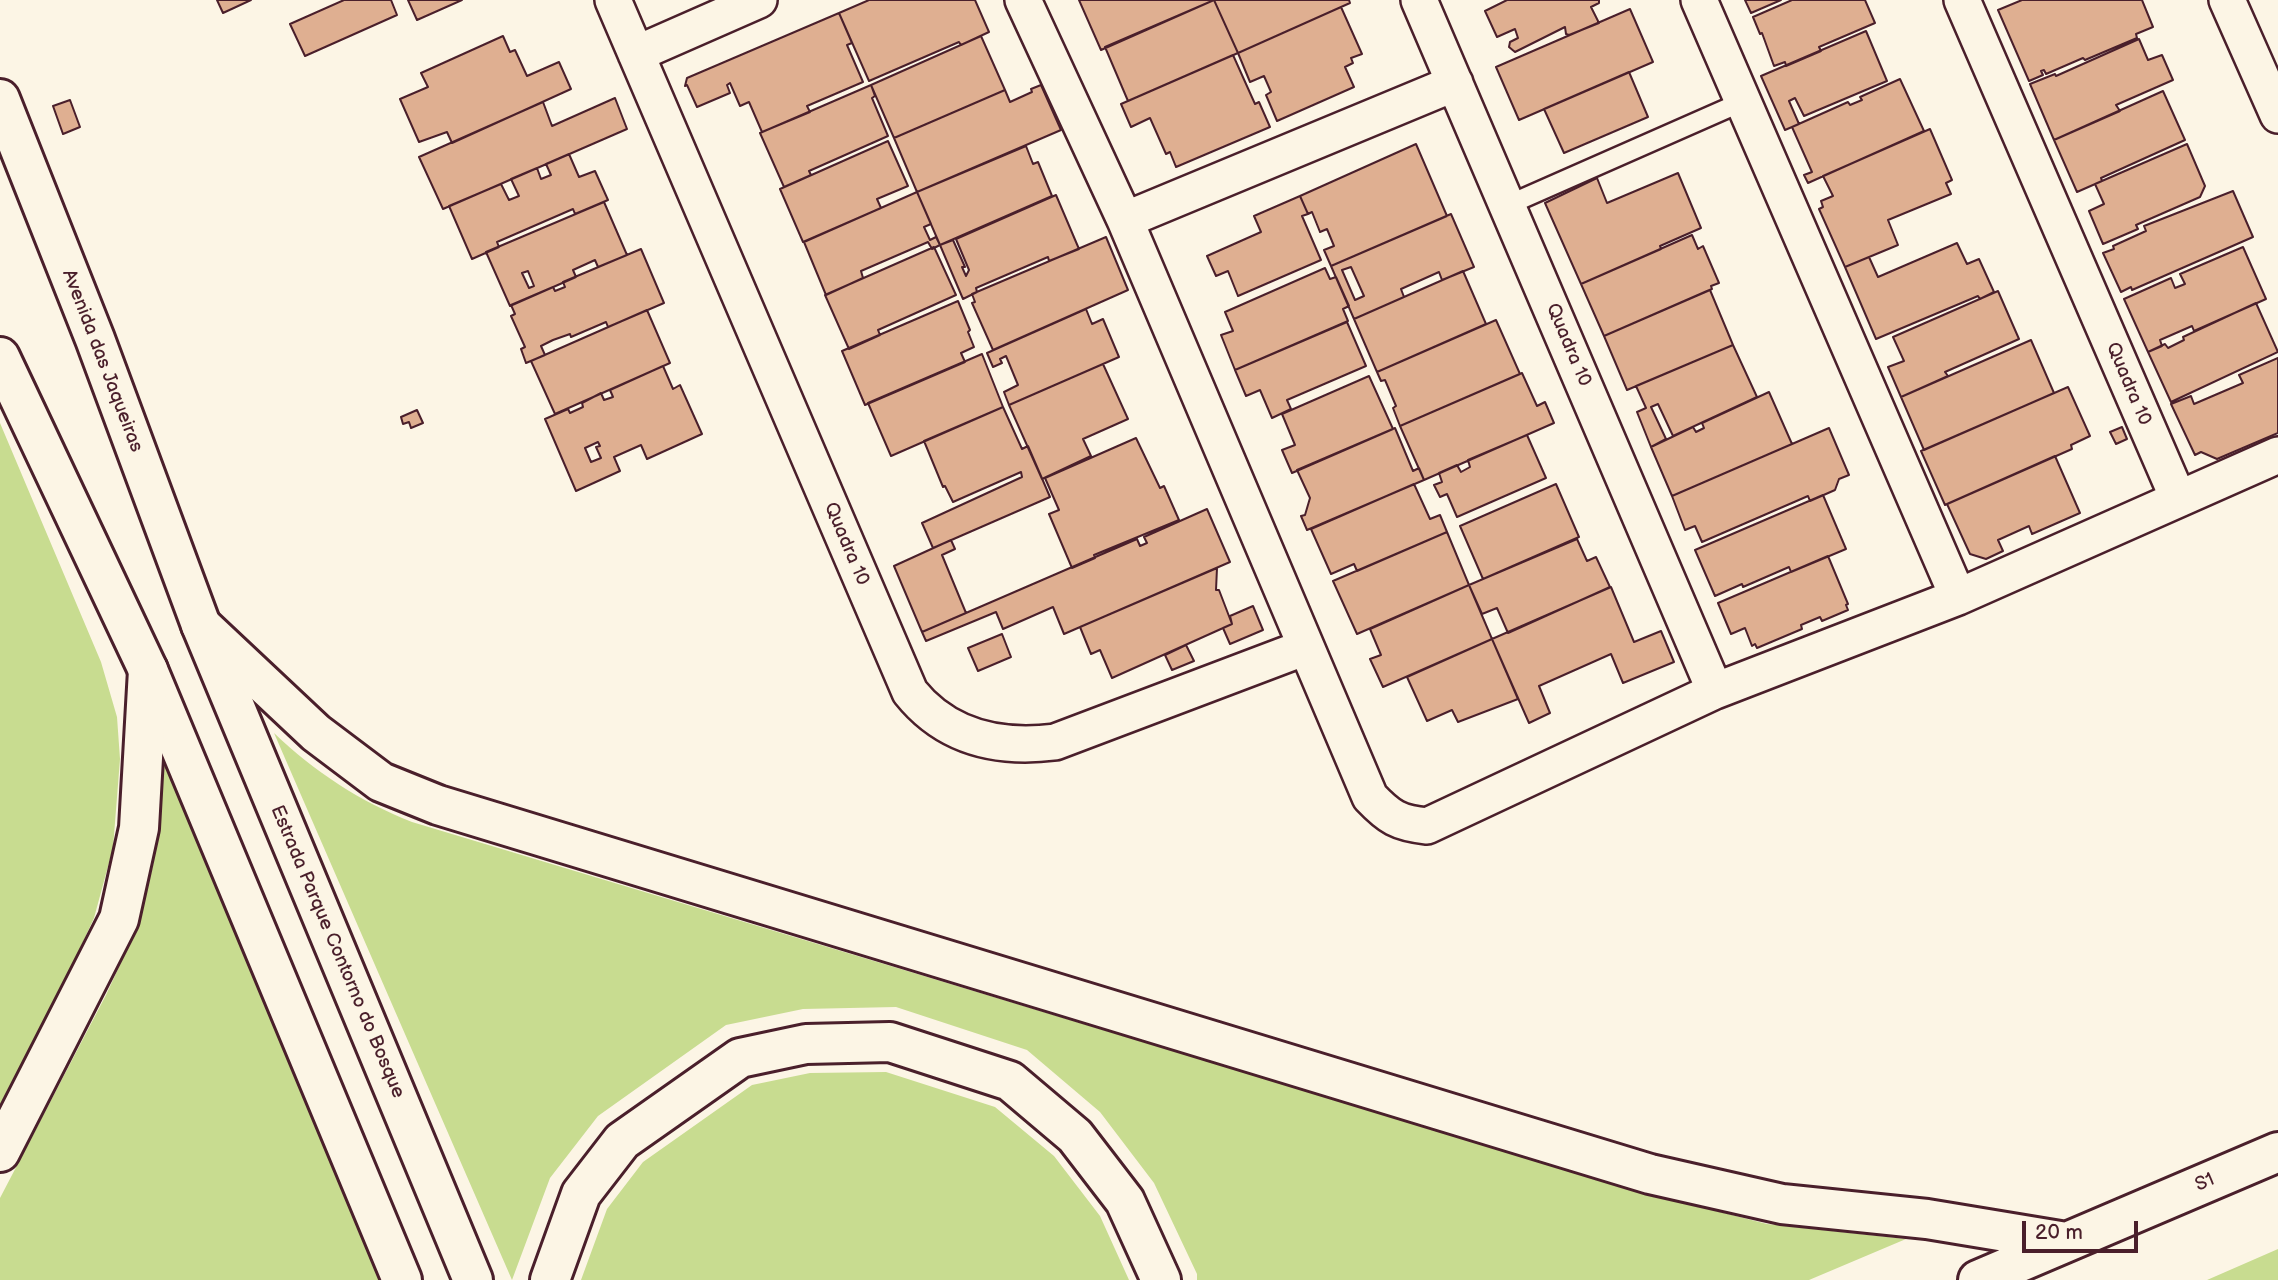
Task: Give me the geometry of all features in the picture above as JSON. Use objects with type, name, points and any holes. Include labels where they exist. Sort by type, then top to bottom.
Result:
[{"type":"main road","name":"Avenida das Jaqueiras","points":[[0,99],[96,339],[201,625]]},
{"type":"main road","points":[[0,357],[148,670],[402,1280]]},
{"type":"main road","points":[[201,625],[316,733],[381,782],[438,805],[1650,1174],[1783,1205],[1927,1219],[2066,1242]]},
{"type":"main road","name":"Estrada Parque Contorno do Bosque","points":[[201,625],[473,1280]]},
{"type":"main road","points":[[0,1152],[118,919],[139,828],[148,670]]},
{"type":"main road","points":[[550,1280],[581,1194],[622,1140],[740,1058],[806,1044],[890,1042],[1010,1081],[1075,1136],[1125,1201],[1161,1280]]},
{"type":"main road","name":"S1","points":[[1978,1280],[2278,1152]]},
{"type":"street","name":"Quadra 10","points":[[613,0],[910,692],[922,708],[947,726],[995,743],[1029,745],[1055,742],[1306,647]]},
{"type":"street","points":[[636,54],[759,0]]},
{"type":"street","points":[[1023,0],[1125,220],[1370,797],[1387,815],[1407,824],[1427,826],[1715,691],[1958,597],[2278,455]]},
{"type":"street","name":"Quadra 10","points":[[1419,0],[1715,691]]},
{"type":"street","points":[[1699,0],[1958,597]]},
{"type":"street","name":"Quadra 10","points":[[1962,0],[2178,498]]},
{"type":"street","points":[[2227,0],[2278,115]]},
{"type":"street","points":[[1125,220],[1455,83]]},
{"type":"lane","points":[[1508,205],[1744,101]]},
{"type":"green space","points":[[0,423],[101,662],[117,717],[120,759],[113,848],[94,918],[64,983],[0,1105]]},
{"type":"green space","points":[[274,733],[338,784],[374,805],[412,822],[1642,1192],[1767,1224],[1906,1239],[1809,1280],[1197,1280],[1197,1274],[1154,1183],[1100,1112],[1027,1050],[896,1007],[803,1009],[726,1025],[598,1116],[550,1178],[512,1280]]},
{"type":"green space","points":[[163,764],[167,764],[386,1280],[0,1280],[0,1198],[106,995],[132,939],[153,866]]},
{"type":"green space","points":[[886,1072],[995,1107],[1054,1156],[1100,1216],[1129,1280],[581,1280],[607,1209],[643,1162],[752,1085],[810,1073]]},
{"type":"green space","points":[[2278,1249],[2278,1280],[2207,1280]]},
{"type":"building","points":[[217,0],[251,0],[223,13]]},
{"type":"building","points":[[344,0],[391,0],[397,15],[305,56],[290,24]]},
{"type":"building","points":[[408,0],[462,0],[417,20]]},
{"type":"building","points":[[869,0],[975,0],[989,32],[869,81],[839,13]]},
{"type":"building","points":[[1079,0],[1214,0],[1101,50]]},
{"type":"building","points":[[1214,0],[1238,53],[1128,101],[1105,47]]},
{"type":"building","points":[[1214,0],[1349,0],[1350,3],[1238,53]]},
{"type":"building","points":[[1507,0],[1599,0],[1599,3],[1591,7],[1599,23],[1569,35],[1566,34],[1565,27],[1515,52],[1509,47],[1510,42],[1518,38],[1515,29],[1497,37],[1485,11]]},
{"type":"building","points":[[1745,0],[1781,0],[1751,13]]},
{"type":"building","points":[[1792,0],[1865,0],[1875,23],[1819,47],[1821,51],[1786,66],[1785,62],[1774,66],[1753,17]]},
{"type":"building","points":[[2022,0],[2142,0],[2153,27],[2136,34],[2137,38],[2085,60],[2083,58],[2046,74],[2044,70],[2041,71],[2043,75],[2029,81],[1998,10]]},
{"type":"building","points":[[1341,7],[1362,54],[1351,58],[1353,63],[1345,67],[1354,87],[1277,121],[1266,95],[1271,92],[1264,76],[1250,82],[1238,53]]},
{"type":"building","points":[[1630,9],[1653,62],[1519,120],[1496,67]]},
{"type":"building","points":[[839,13],[852,43],[847,45],[863,82],[807,106],[810,112],[762,132],[749,102],[740,106],[730,83],[727,85],[730,93],[697,107],[687,85],[685,86],[687,78]]},
{"type":"building","points":[[1866,31],[1887,81],[1804,116],[1795,98],[1789,101],[1799,124],[1785,130],[1761,76]]},
{"type":"building","points":[[503,36],[510,52],[515,50],[527,76],[559,62],[571,89],[452,143],[447,132],[419,142],[400,99],[428,87],[421,73]]},
{"type":"building","points":[[981,36],[1005,90],[894,138],[871,85]]},
{"type":"building","points":[[2139,39],[2148,60],[2162,55],[2173,80],[2116,105],[2120,111],[2054,140],[2030,84],[2055,74],[2056,76]]},
{"type":"building","points":[[1233,55],[1255,104],[1259,102],[1270,127],[1176,167],[1170,152],[1166,154],[1150,118],[1131,127],[1121,104]]},
{"type":"building","points":[[1629,72],[1648,117],[1564,153],[1544,109]]},
{"type":"building","points":[[1900,79],[1924,131],[1808,183],[1804,175],[1812,172],[1792,127],[1848,102],[1850,105],[1862,100],[1860,97]]},
{"type":"building","points":[[871,85],[875,96],[872,98],[888,136],[809,171],[811,175],[784,187],[760,133]]},
{"type":"building","points":[[1041,85],[1061,130],[917,192],[894,138],[1005,90],[1010,102]]},
{"type":"building","points":[[2163,91],[2185,140],[2101,178],[2102,181],[2077,192],[2054,140]]},
{"type":"building","points":[[615,98],[627,129],[443,209],[419,157],[543,102],[552,126]]},
{"type":"building","points":[[70,100],[80,127],[63,134],[53,106]]},
{"type":"building","points":[[1930,129],[1952,180],[1946,183],[1951,194],[1888,220],[1898,245],[1845,267],[1819,209],[1823,207],[1821,201],[1833,196],[1823,176]]},
{"type":"building","points":[[888,141],[908,186],[877,199],[881,208],[803,242],[780,189]]},
{"type":"building","points":[[1416,144],[1447,216],[1331,266],[1324,250],[1334,246],[1327,229],[1320,232],[1312,212],[1308,214],[1300,196]]},
{"type":"building","points":[[2187,144],[2205,186],[2200,197],[2136,225],[2138,229],[2103,244],[2089,211],[2104,204],[2095,184]]},
{"type":"building","points":[[1026,146],[1033,164],[1038,162],[1052,196],[940,245],[917,192]]},
{"type":"building","points":[[569,154],[579,177],[595,171],[608,200],[575,214],[573,209],[497,242],[499,247],[472,259],[449,206],[501,184],[509,200],[519,196],[511,179],[537,168],[541,179],[551,175],[546,164]]},
{"type":"building","points":[[1678,173],[1701,228],[1660,246],[1661,249],[1581,284],[1545,203],[1597,178],[1607,203]]},
{"type":"building","points":[[2233,191],[2253,237],[2132,290],[2131,287],[2121,292],[2103,253],[2146,231],[2144,226]]},
{"type":"building","points":[[917,192],[931,224],[924,227],[930,240],[936,237],[940,245],[932,249],[928,242],[861,271],[863,278],[826,295],[804,242]]},
{"type":"building","points":[[1056,195],[1079,249],[1049,261],[1048,257],[976,288],[977,292],[963,299],[940,245],[953,240],[965,267],[962,267],[966,276],[969,270],[956,239]]},
{"type":"building","points":[[1300,196],[1308,214],[1302,216],[1321,260],[1238,296],[1228,271],[1216,276],[1207,256],[1261,232],[1254,216]]},
{"type":"building","points":[[604,202],[627,255],[598,267],[595,260],[573,270],[576,277],[510,306],[486,252]],"holes":[[[528,271],[534,286],[529,288],[522,273]]]},
{"type":"building","points":[[1451,214],[1474,267],[1442,280],[1439,272],[1401,289],[1404,297],[1354,319],[1331,266]],"holes":[[[1351,267],[1364,296],[1355,300],[1342,270]]]},
{"type":"building","points":[[1692,235],[1698,249],[1703,246],[1719,283],[1711,286],[1712,289],[1604,336],[1581,284]]},
{"type":"building","points":[[1106,237],[1128,290],[993,350],[972,303],[975,302],[972,294]]},
{"type":"building","points":[[1957,243],[1967,264],[1979,259],[1994,292],[1980,299],[1978,296],[1876,339],[1845,267],[1869,257],[1878,277]]},
{"type":"building","points":[[934,247],[956,295],[878,330],[880,335],[849,349],[825,295]]},
{"type":"building","points":[[2243,247],[2266,299],[2194,331],[2192,326],[2160,340],[2162,346],[2148,352],[2124,299],[2171,278],[2175,288],[2185,284],[2180,274]]},
{"type":"building","points":[[641,249],[664,303],[608,327],[606,322],[571,337],[570,334],[553,340],[541,346],[545,355],[526,363],[521,349],[525,347],[511,316],[515,314],[511,305],[553,287],[555,291],[565,287],[563,282]]},
{"type":"building","points":[[1325,268],[1330,279],[1336,277],[1349,306],[1343,309],[1348,321],[1235,370],[1221,335],[1233,331],[1225,312]]},
{"type":"building","points":[[1463,271],[1486,324],[1377,372],[1354,319]]},
{"type":"building","points":[[1710,290],[1733,345],[1627,390],[1604,336]]},
{"type":"building","points":[[1998,291],[2019,339],[1945,372],[1948,376],[1901,397],[1888,367],[1904,361],[1893,337]]},
{"type":"building","points":[[958,301],[974,347],[961,353],[965,362],[865,405],[842,351]]},
{"type":"building","points":[[2256,303],[2278,352],[2171,402],[2148,352],[2165,344],[2168,348],[2184,340],[2183,337]]},
{"type":"building","points":[[1086,309],[1092,324],[1103,319],[1119,357],[1009,405],[1004,392],[1018,385],[1006,356],[1000,359],[1002,363],[993,367],[987,353]]},
{"type":"building","points":[[647,310],[670,363],[555,414],[531,361]]},
{"type":"building","points":[[1496,320],[1520,374],[1400,426],[1393,408],[1396,406],[1385,380],[1381,381],[1377,372]]},
{"type":"building","points":[[1347,322],[1366,366],[1287,400],[1291,409],[1272,418],[1260,390],[1246,396],[1235,370]]},
{"type":"building","points":[[2031,340],[2054,393],[1924,450],[1901,397]]},
{"type":"building","points":[[1733,345],[1757,397],[1673,436],[1658,404],[1651,407],[1666,439],[1651,447],[1637,412],[1646,408],[1636,386]]},
{"type":"building","points":[[982,354],[1003,407],[891,456],[868,403]]},
{"type":"building","points":[[2278,358],[2278,433],[2217,459],[2201,452],[2195,455],[2171,404],[2191,396],[2194,404],[2243,383],[2239,375]]},
{"type":"building","points":[[1103,364],[1128,419],[1083,439],[1091,456],[1042,479],[1009,405]]},
{"type":"building","points":[[663,366],[673,389],[680,385],[702,434],[647,459],[641,445],[614,457],[620,471],[576,491],[545,419],[568,409],[570,413],[583,407],[582,403],[601,393],[604,400],[613,397],[610,390]],"holes":[[[598,442],[600,446],[596,447],[601,458],[591,462],[585,448]]]},
{"type":"building","points":[[1522,373],[1537,406],[1545,402],[1554,423],[1424,480],[1400,426]]},
{"type":"building","points":[[1369,376],[1393,429],[1292,473],[1282,450],[1295,445],[1282,414]]},
{"type":"building","points":[[2068,387],[2090,436],[2071,445],[2072,449],[1945,505],[1921,451]]},
{"type":"building","points":[[1769,392],[1792,444],[1672,496],[1651,447],[1693,427],[1696,432],[1704,428],[1702,423]]},
{"type":"building","points":[[1003,407],[1022,449],[1028,446],[1050,497],[933,548],[922,523],[1022,477],[1021,472],[953,502],[945,486],[943,487],[924,441]]},
{"type":"building","points":[[417,410],[423,423],[411,428],[409,422],[403,424],[401,417]]},
{"type":"building","points":[[2122,427],[2127,439],[2116,444],[2110,432]]},
{"type":"building","points":[[1395,428],[1413,471],[1419,468],[1424,480],[1307,530],[1301,516],[1305,515],[1310,498],[1297,470]]},
{"type":"building","points":[[1829,428],[1849,475],[1839,479],[1835,490],[1810,501],[1808,496],[1702,542],[1695,526],[1685,530],[1672,496]]},
{"type":"building","points":[[1527,435],[1546,478],[1457,517],[1447,494],[1440,497],[1434,485],[1442,482],[1439,473],[1457,465],[1461,472],[1470,467],[1468,460]]},
{"type":"building","points":[[1136,438],[1160,488],[1164,486],[1179,520],[1094,555],[1095,558],[1072,568],[1049,514],[1059,510],[1045,478]]},
{"type":"building","points":[[2055,456],[2080,513],[2032,534],[2029,526],[1998,540],[2003,551],[1986,559],[1970,554],[1947,504]]},
{"type":"building","points":[[1414,484],[1430,519],[1440,515],[1447,532],[1357,571],[1354,564],[1331,574],[1311,529]]},
{"type":"building","points":[[1556,484],[1579,537],[1483,579],[1460,526]]},
{"type":"building","points":[[1823,495],[1846,549],[1791,572],[1789,567],[1715,596],[1695,550]]},
{"type":"building","points":[[1207,509],[1230,562],[1064,634],[1053,607],[1003,629],[996,612],[926,641],[922,632],[1137,539],[1140,546],[1147,543],[1144,537]]},
{"type":"building","points":[[1447,532],[1469,585],[1357,634],[1333,581]]},
{"type":"building","points":[[1577,539],[1587,561],[1596,557],[1610,587],[1508,633],[1497,608],[1482,614],[1469,585]]},
{"type":"building","points":[[951,540],[955,549],[942,555],[966,613],[922,632],[894,566]]},
{"type":"building","points":[[1828,556],[1848,610],[1822,621],[1820,617],[1801,625],[1802,629],[1757,648],[1755,644],[1752,646],[1745,628],[1731,634],[1718,603]]},
{"type":"building","points":[[1217,568],[1216,590],[1219,590],[1232,624],[1112,678],[1100,650],[1091,654],[1080,627]]},
{"type":"building","points":[[1469,585],[1492,639],[1383,687],[1370,659],[1381,655],[1370,629]]},
{"type":"building","points":[[1611,587],[1634,642],[1661,631],[1674,662],[1623,683],[1611,654],[1539,686],[1550,713],[1529,723],[1492,639]]},
{"type":"building","points":[[1253,606],[1263,630],[1230,644],[1223,628],[1232,624],[1230,616]]},
{"type":"building","points":[[1002,634],[1011,657],[978,671],[968,648]]},
{"type":"building","points":[[1492,639],[1518,699],[1458,722],[1452,710],[1427,721],[1407,677]]},
{"type":"building","points":[[1186,645],[1194,661],[1172,670],[1165,655]]}]
